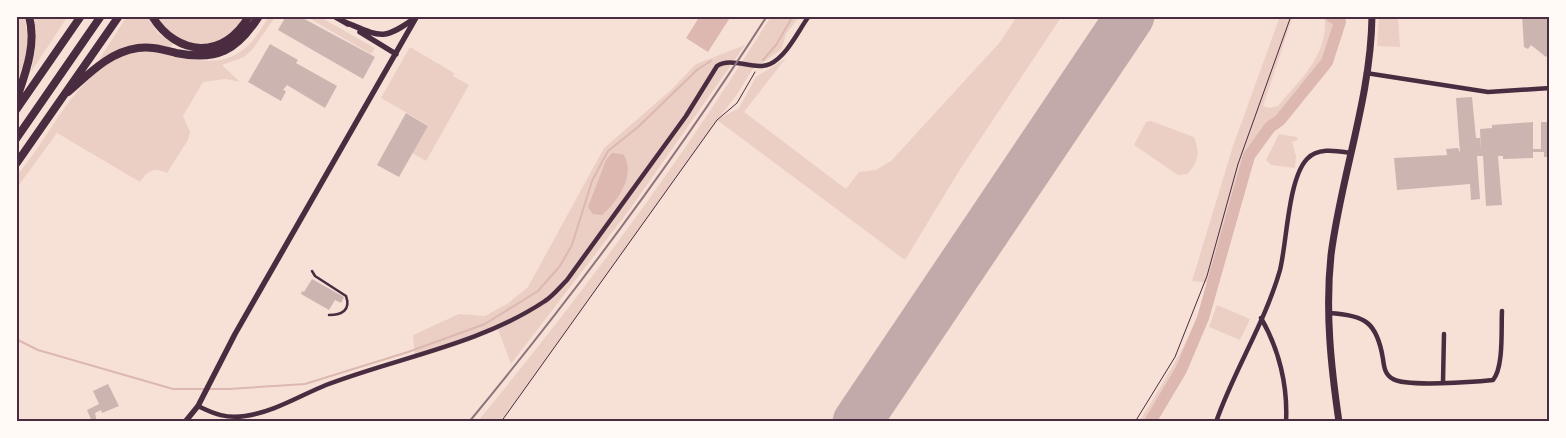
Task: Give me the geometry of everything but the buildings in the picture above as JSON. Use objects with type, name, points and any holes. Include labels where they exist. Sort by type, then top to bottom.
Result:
[{"type":"highway","points":[[16,101],[31,50],[32,32],[29,16]]},
{"type":"highway","points":[[16,110],[81,16]]},
{"type":"highway","points":[[16,139],[101,16]]},
{"type":"highway","points":[[16,164],[68,92],[119,16]]},
{"type":"highway","points":[[152,16],[166,36],[178,43],[200,48],[217,45],[232,37],[249,16]]},
{"type":"highway","points":[[68,92],[104,61],[126,51],[152,48],[189,55],[216,55],[236,46],[245,38],[259,17]]},
{"type":"main road","points":[[1339,422],[1330,354],[1329,313],[1332,254],[1366,73],[1372,16]]},
{"type":"street","points":[[334,16],[396,54]]},
{"type":"street","points":[[198,406],[215,414],[228,417],[244,417],[270,410],[326,385],[446,347],[503,324],[546,300],[567,280],[686,116],[717,66],[722,64],[749,63],[767,66],[782,56],[809,16]]},
{"type":"street","points":[[345,22],[381,36],[395,33],[417,17]]},
{"type":"street","points":[[185,422],[198,406],[228,347],[417,17]]},
{"type":"street","points":[[1366,73],[1495,92],[1550,88]]},
{"type":"street","points":[[1216,422],[1280,269],[1293,198],[1301,168],[1308,157],[1327,150],[1351,153]]},
{"type":"street","points":[[1329,313],[1348,314],[1367,321],[1376,334],[1385,371],[1392,379],[1401,382],[1442,382],[1493,380],[1498,374],[1502,310]]},
{"type":"street","points":[[1261,318],[1271,335],[1282,370],[1286,422]]},
{"type":"street","points":[[1442,382],[1444,334]]},
{"type":"lane","points":[[312,270],[315,276],[346,296],[348,301],[345,311],[341,314],[329,315]]},
{"type":"path","points":[[1135,422],[1175,357],[1207,276],[1238,164],[1291,16]]},
{"type":"path","points":[[501,422],[717,120],[737,103],[760,66]]},
{"type":"shaded area","points":[[16,16],[24,16],[27,43],[25,60],[16,84]]},
{"type":"shaded area","points":[[33,16],[68,16],[31,72],[35,51]]},
{"type":"shaded area","points":[[127,16],[148,16],[158,33],[173,43],[171,47],[135,48],[99,60]]},
{"type":"shaded area","points":[[155,16],[245,16],[230,33],[221,39],[202,44],[191,43],[170,35]]},
{"type":"shaded area","points":[[269,16],[276,16],[252,50],[244,57],[222,65],[240,82],[226,79],[203,82],[183,116],[190,132],[188,140],[167,173],[158,170],[149,172],[140,182],[57,133],[16,189],[16,176],[73,97],[100,69],[116,58],[132,52],[148,51],[197,60],[213,61],[229,58],[252,42]]},
{"type":"shaded area","points":[[305,16],[318,16],[375,48],[371,54]]},
{"type":"shaded area","points":[[700,16],[731,16],[708,52],[686,38]]},
{"type":"shaded area","points":[[771,16],[800,16],[786,34],[782,49],[752,70],[736,96],[718,119],[739,108],[756,77],[786,58],[744,112],[846,189],[859,172],[876,170],[891,161],[1001,41],[1017,16],[1062,16],[959,171],[905,260],[717,120],[501,422],[477,422],[555,325],[631,224],[703,121]]},
{"type":"shaded area","points":[[1280,16],[1293,16],[1263,106],[1270,108],[1278,106],[1303,77],[1317,57],[1324,33],[1325,20],[1318,16],[1331,16],[1341,23],[1336,42],[1330,58],[1314,84],[1254,158],[1234,210],[1208,317],[1186,363],[1151,422],[1139,422],[1188,338],[1210,283],[1192,281],[1233,146]]},
{"type":"shaded area","points":[[1379,16],[1398,16],[1400,47],[1377,46]]},
{"type":"shaded area","points":[[745,45],[630,209],[511,364],[497,327],[415,357],[413,335],[459,314],[485,316],[507,304],[528,287],[604,148],[671,90],[696,64]]},
{"type":"shaded area","points":[[410,47],[454,73],[453,76],[469,85],[426,161],[412,153],[428,125],[381,98]]},
{"type":"shaded area","points":[[1151,121],[1194,137],[1198,152],[1194,166],[1187,174],[1178,175],[1134,145],[1146,122]]},
{"type":"shaded area","points":[[1279,134],[1297,137],[1298,140],[1292,142],[1296,156],[1295,168],[1271,165],[1266,160]]},
{"type":"shaded area","points":[[612,153],[623,154],[627,162],[627,178],[624,187],[608,209],[602,215],[593,214],[588,207],[606,160]]},
{"type":"shaded area","points":[[1217,305],[1250,319],[1240,340],[1209,327]]},
{"type":"waterway","points":[[763,60],[776,45],[793,16]]},
{"type":"waterway","points":[[1150,422],[1181,370],[1203,318],[1249,156],[1270,127],[1280,120],[1327,62],[1340,22],[1331,16]]},
{"type":"waterway","points":[[16,339],[38,350],[173,389],[229,389],[305,384],[408,352],[485,324],[538,291],[560,266],[572,245],[592,181],[608,151],[638,127],[698,69],[711,61]]},
{"type":"runway","points":[[857,422],[1130,16]]},
{"type":"railway","points":[[469,422],[548,324],[624,224],[697,121],[767,16]]}]
